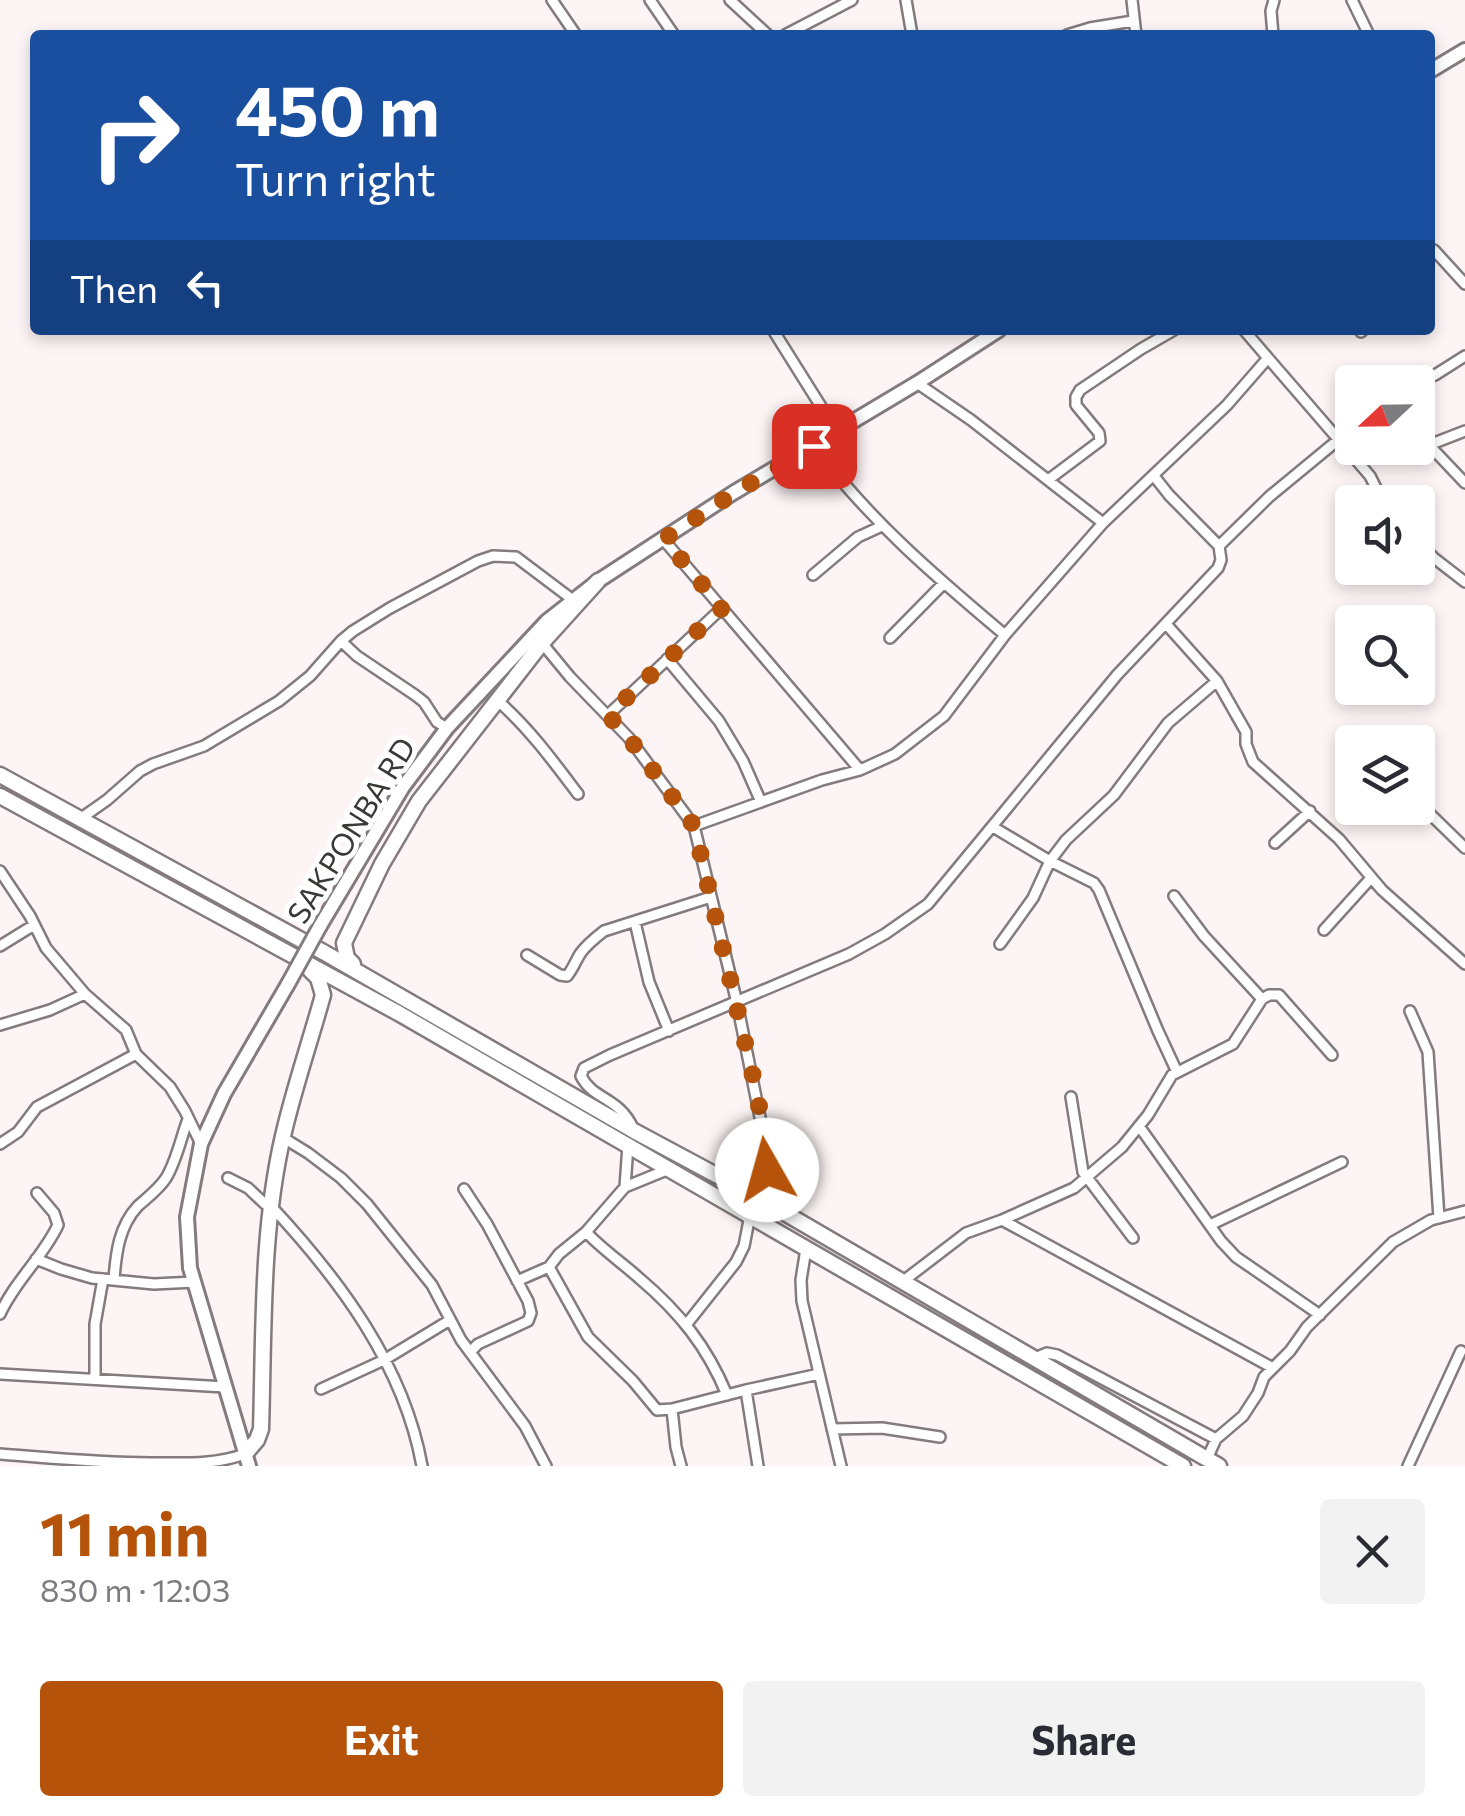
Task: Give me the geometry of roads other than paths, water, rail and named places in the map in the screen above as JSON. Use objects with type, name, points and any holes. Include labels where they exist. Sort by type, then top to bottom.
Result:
[{"type":"highway","points":[[255,914],[322,946],[337,948],[344,943],[382,864],[419,800],[542,643],[598,581]]},
{"type":"highway","points":[[0,775],[393,991],[631,1138],[669,1169],[1183,1466]]},
{"type":"highway","points":[[0,796],[631,1138],[759,1198],[1213,1462]]},
{"type":"highway","points":[[247,1460],[261,1428],[272,1199],[282,1138],[323,994],[318,978],[310,970],[253,934]]},
{"type":"highway","points":[[344,943],[346,958],[393,991]]},
{"type":"highway","points":[[323,994],[340,988],[380,1004]]},
{"type":"highway","points":[[930,1320],[940,1304]]},
{"type":"main road","points":[[1435,67],[1465,50]]},
{"type":"main road","name":"SAKPONBA RD","points":[[247,1460],[190,1268],[186,1217],[201,1144],[224,1094],[403,787],[447,728],[547,621],[598,581],[734,493],[917,384],[978,336]]},
{"type":"street","points":[[552,0],[573,30]]},
{"type":"street","points":[[650,0],[671,30]]},
{"type":"street","points":[[730,0],[763,30]]},
{"type":"street","points":[[794,30],[834,5],[852,0]]},
{"type":"street","points":[[906,0],[911,30]]},
{"type":"street","points":[[1132,0],[1135,30]]},
{"type":"street","points":[[1273,30],[1274,0]]},
{"type":"street","points":[[1352,0],[1367,30]]},
{"type":"street","points":[[1083,30],[1133,21]]},
{"type":"street","points":[[1435,255],[1465,284]]},
{"type":"street","points":[[776,335],[836,432]]},
{"type":"street","points":[[1048,480],[1100,440],[1099,432],[1076,405],[1080,390],[1165,335]]},
{"type":"street","points":[[1248,335],[1335,436]]},
{"type":"street","points":[[1435,375],[1465,356]]},
{"type":"street","points":[[694,826],[860,770],[895,754],[944,716],[1006,635],[1103,523],[1227,404],[1268,358]]},
{"type":"street","points":[[917,384],[972,420],[1103,523]]},
{"type":"street","points":[[1435,443],[1465,431]]},
{"type":"street","points":[[814,446],[882,526],[1006,635]]},
{"type":"street","points":[[1218,546],[1270,496],[1335,446]]},
{"type":"street","points":[[1435,450],[1465,483]]},
{"type":"street","points":[[625,1186],[631,1138],[627,1115],[584,1083],[581,1072],[610,1055],[849,954],[928,904],[1117,675],[1218,568],[1218,546],[1154,476]]},
{"type":"street","points":[[812,575],[858,537],[882,526]]},
{"type":"street","points":[[664,539],[860,770]]},
{"type":"street","points":[[80,818],[140,771],[204,746],[279,701],[310,676],[341,641],[390,608],[478,561],[493,556],[516,557],[574,600]]},
{"type":"street","points":[[1435,558],[1465,582]]},
{"type":"street","points":[[890,638],[944,583]]},
{"type":"street","points":[[608,715],[722,608]]},
{"type":"street","points":[[1166,624],[1217,681],[1246,732],[1253,762],[1310,811],[1371,878],[1465,964]]},
{"type":"street","points":[[341,641],[416,695],[437,722],[447,728]]},
{"type":"street","points":[[542,643],[629,738],[694,826],[737,1003],[768,1157],[759,1198]]},
{"type":"street","points":[[668,659],[719,721],[744,760],[761,802]]},
{"type":"street","points":[[1000,944],[1032,898],[1050,861],[1076,828],[1114,795],[1168,722],[1217,681]]},
{"type":"street","points":[[498,701],[537,741],[578,794]]},
{"type":"street","points":[[1275,843],[1310,811]]},
{"type":"street","points":[[1435,819],[1465,848]]},
{"type":"street","points":[[993,827],[1099,890],[1177,1072]]},
{"type":"street","points":[[0,871],[46,948],[85,994],[126,1030],[136,1054],[170,1088],[201,1144]]},
{"type":"street","points":[[1324,930],[1371,878]]},
{"type":"street","points":[[1174,896],[1204,936],[1262,999]]},
{"type":"street","points":[[527,955],[567,976],[579,955],[604,931],[711,897]]},
{"type":"street","points":[[634,922],[649,982],[669,1031]]},
{"type":"street","points":[[0,946],[34,925]]},
{"type":"street","points":[[0,1025],[50,1010],[85,994]]},
{"type":"street","points":[[902,1282],[966,1233],[1074,1188],[1122,1147],[1148,1115],[1167,1080],[1233,1044],[1262,999],[1270,994],[1279,994],[1332,1055]]},
{"type":"street","points":[[1410,1010],[1428,1052],[1440,1218]]},
{"type":"street","points":[[0,1144],[18,1132],[37,1107],[136,1054]]},
{"type":"street","points":[[1071,1098],[1086,1177],[1133,1238]]},
{"type":"street","points":[[95,1379],[96,1324],[124,1224],[170,1172],[188,1119]]},
{"type":"street","points":[[1139,1126],[1236,1257],[1320,1314]]},
{"type":"street","points":[[282,1138],[341,1178],[368,1204],[432,1285],[470,1352],[525,1426],[546,1466]]},
{"type":"street","points":[[1210,1225],[1342,1162]]},
{"type":"street","points":[[517,1281],[550,1267],[625,1186],[669,1169]]},
{"type":"street","points":[[228,1178],[272,1199],[316,1254],[372,1337],[408,1414],[422,1466]]},
{"type":"street","points":[[464,1189],[487,1224],[531,1314],[528,1321],[478,1344],[470,1352]]},
{"type":"street","points":[[1,1310],[58,1225],[54,1213],[37,1193]]},
{"type":"street","points":[[1213,1462],[1216,1439],[1243,1416],[1261,1382],[1320,1314],[1393,1242],[1440,1218],[1465,1211]]},
{"type":"street","points":[[686,1325],[736,1262],[744,1246],[750,1215]]},
{"type":"street","points":[[1002,1220],[1273,1368]]},
{"type":"street","points":[[586,1232],[686,1325],[714,1364],[727,1395]]},
{"type":"street","points":[[806,1248],[802,1301],[841,1466]]},
{"type":"street","points":[[36,1258],[76,1274],[109,1279],[154,1284],[195,1282]]},
{"type":"street","points":[[550,1267],[588,1337],[657,1410],[819,1374]]},
{"type":"street","points":[[321,1389],[384,1360],[450,1320]]},
{"type":"street","points":[[1408,1466],[1461,1351]]},
{"type":"street","points":[[1034,1358],[1057,1355],[1216,1439]]},
{"type":"street","points":[[0,1374],[225,1387]]},
{"type":"street","points":[[746,1390],[758,1466]]},
{"type":"street","points":[[672,1409],[681,1466]]},
{"type":"street","points":[[832,1430],[882,1428],[940,1437]]},
{"type":"street","points":[[0,1454],[37,1461],[104,1463],[247,1460]]}]
